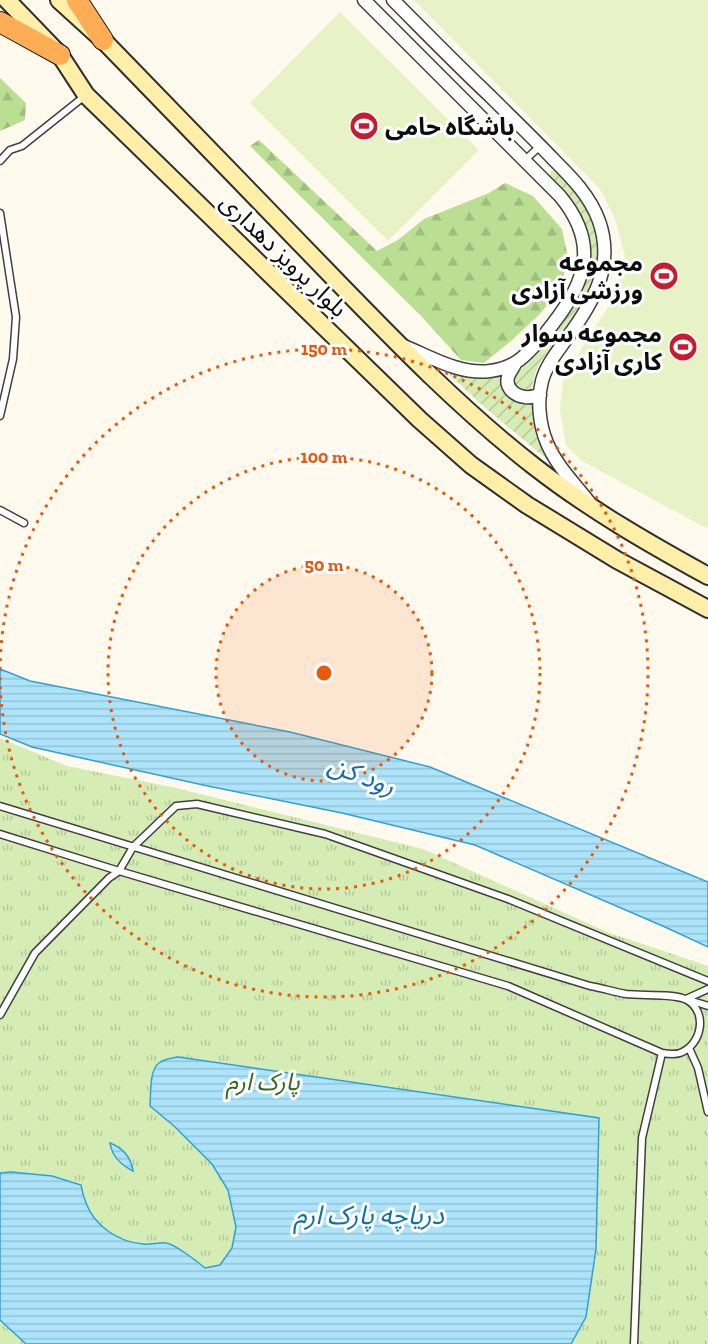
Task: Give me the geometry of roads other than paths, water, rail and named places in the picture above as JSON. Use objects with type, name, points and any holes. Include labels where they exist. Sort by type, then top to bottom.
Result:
[{"type":"highway","points":[[77,0],[103,40]]},
{"type":"highway","points":[[0,22],[60,55]]},
{"type":"main road","name":"بلوار پرویز دهداری","points":[[7,0],[60,55],[86,95],[420,420],[471,465],[537,511],[617,560],[708,609]]},
{"type":"main road","name":"بلوار پرویز دهداری","points":[[58,0],[103,40],[396,342],[485,426],[536,468],[596,510],[649,544],[708,576]]},
{"type":"street","points":[[364,0],[560,196],[570,207],[581,230],[584,242],[583,268],[575,292],[560,315],[535,345],[515,364],[508,376],[507,381],[512,392],[517,395],[526,398],[540,395]]},
{"type":"street","points":[[393,0],[576,182],[594,209],[603,238],[603,270],[599,286],[580,321],[553,357],[542,381],[540,417],[543,433],[558,462],[596,510]]},
{"type":"street","points":[[396,342],[463,370],[488,372],[515,364]]},
{"type":"lane","points":[[0,161],[10,150],[22,146],[86,95]]},
{"type":"lane","points":[[525,160],[540,145]]},
{"type":"lane","points":[[0,213],[16,317],[13,359],[0,416]]},
{"type":"lane","points":[[0,510],[24,523]]},
{"type":"lane","points":[[0,1015],[35,953],[109,878],[119,871],[133,847],[176,806],[197,804],[317,832],[508,899],[708,981]]},
{"type":"lane","points":[[0,806],[590,986],[625,994],[670,996],[708,1006]]},
{"type":"lane","points":[[0,834],[508,986],[662,1053],[681,1053],[696,1041],[700,1022],[698,1013],[686,999]]},
{"type":"lane","points":[[686,999],[708,989]]},
{"type":"lane","points":[[689,1048],[698,1068],[708,1112]]},
{"type":"lane","points":[[634,1344],[642,1137],[662,1053]]},
{"type":"water","name":"رود کن","points":[[0,669],[30,681],[290,732],[430,767],[708,882],[708,947],[475,845],[342,813],[32,747],[0,734]]},
{"type":"water","name":"دریاچه پارک ارم","points":[[178,1057],[599,1118],[596,1249],[586,1317],[571,1344],[26,1344],[0,1320],[0,1173],[52,1176],[81,1185],[90,1212],[109,1232],[134,1243],[169,1244],[186,1253],[205,1268],[220,1265],[232,1248],[236,1227],[228,1190],[212,1164],[150,1106],[152,1077],[156,1066],[163,1061]]},
{"type":"water","points":[[110,1143],[126,1154],[133,1171],[118,1160]]},
{"type":"place","name":"باشگاه حامی","points":[[364,126]]},
{"type":"place","name":"مجموعه ورزشی آزادی","points":[[664,276]]},
{"type":"place","name":"مجموعه سوار کاری آزادی","points":[[683,347]]},
{"type":"park label","name":"پارک ارم","points":[[263,1081]]}]
